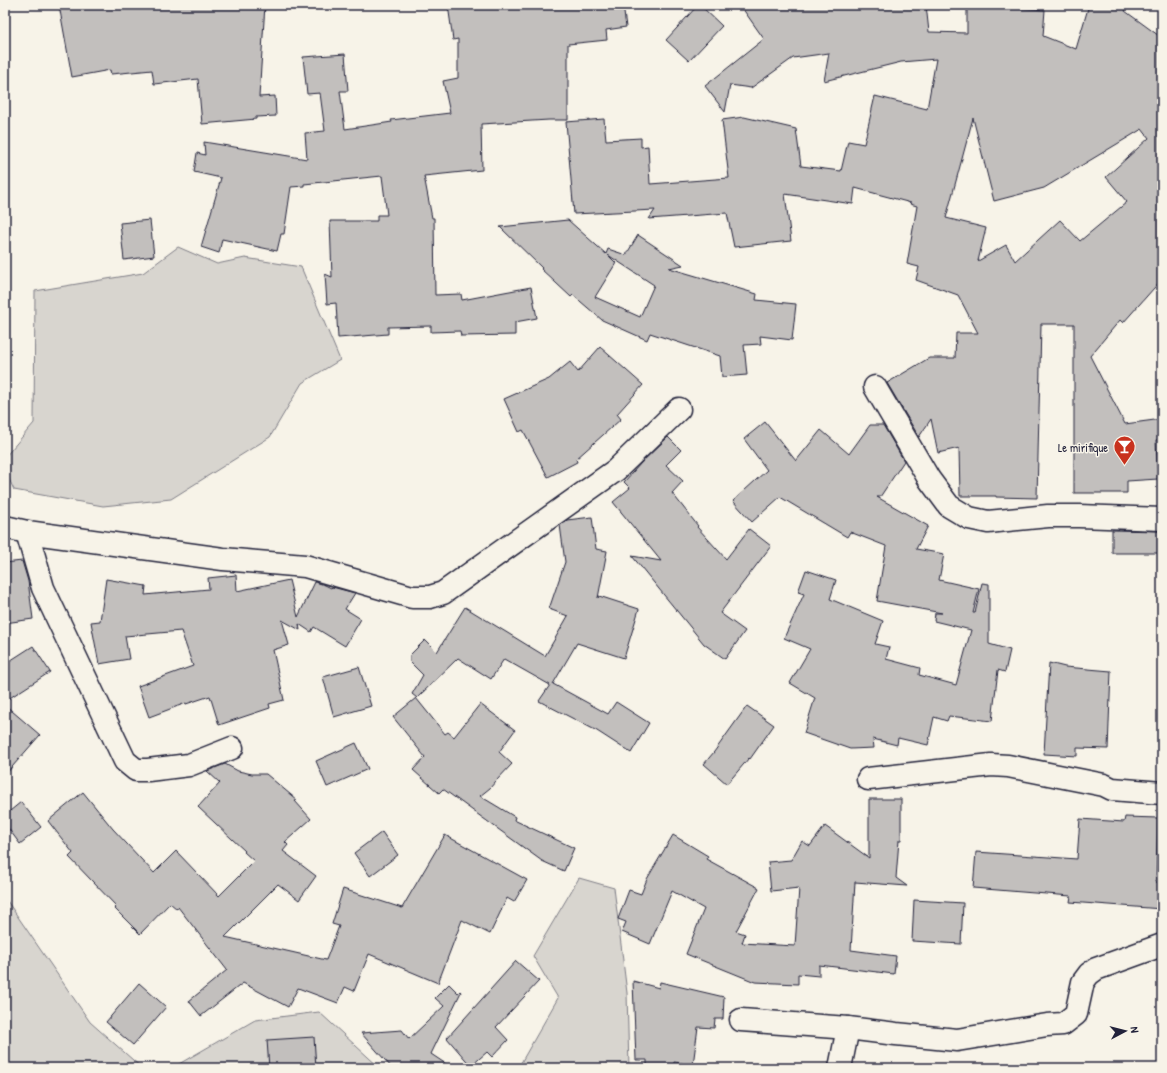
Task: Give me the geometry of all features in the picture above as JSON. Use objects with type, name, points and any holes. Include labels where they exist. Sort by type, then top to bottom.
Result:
[{"type":"street","points":[[875,388],[929,479],[949,506],[969,518],[988,522],[1048,516],[1162,520]]},
{"type":"street","points":[[5,527],[27,532],[223,559],[305,566],[412,597],[430,597],[443,592],[616,470],[679,409]]},
{"type":"street","points":[[27,532],[43,588],[125,761],[136,770],[148,770],[189,765],[232,748]]},
{"type":"street","points":[[868,779],[991,765],[1008,766],[1104,785],[1112,789],[1162,793]]},
{"type":"street","points":[[741,1020],[848,1028],[957,1040],[1062,1024],[1076,1014],[1083,982],[1089,974],[1096,969],[1162,945]]},
{"type":"street","points":[[840,1068],[848,1028]]},
{"type":"shaded area","points":[[178,247],[217,264],[245,258],[301,267],[340,360],[302,383],[270,437],[171,499],[103,506],[14,490],[5,470],[5,457],[34,423],[35,291],[143,273]]},
{"type":"shaded area","points":[[579,878],[614,888],[627,993],[629,1068],[518,1068],[558,998],[533,956]]},
{"type":"shaded area","points":[[5,898],[90,1022],[142,1068],[5,1068]]},
{"type":"shaded area","points":[[319,1012],[380,1068],[172,1068],[255,1020]]},
{"type":"building","points":[[59,5],[265,5],[259,97],[275,96],[276,116],[202,124],[198,79],[154,84],[152,70],[111,74],[110,70],[72,77]]},
{"type":"building","points":[[448,5],[623,5],[626,27],[606,30],[607,40],[568,44],[568,120],[481,124],[482,170],[424,176],[432,218],[434,218],[435,295],[461,294],[462,300],[531,287],[537,318],[515,322],[515,335],[461,336],[460,331],[431,332],[431,326],[388,327],[388,334],[338,338],[336,303],[327,304],[325,274],[332,277],[330,221],[377,221],[377,215],[387,215],[382,176],[304,184],[304,186],[291,187],[284,234],[281,234],[277,251],[222,239],[219,253],[201,247],[221,178],[194,172],[197,153],[205,155],[204,142],[307,159],[305,133],[325,131],[320,93],[307,94],[303,57],[345,54],[348,91],[340,91],[345,129],[392,122],[391,120],[450,113],[443,81],[458,78],[458,39],[453,40]]},
{"type":"building","points":[[698,5],[700,5],[722,26],[689,61],[666,40]]},
{"type":"building","points":[[740,5],[926,5],[929,32],[967,33],[967,5],[1045,10],[1043,36],[1076,49],[1089,5],[1114,5],[1126,9],[1125,11],[1162,38],[1162,279],[1123,323],[1120,320],[1090,356],[1125,424],[1162,419],[1162,439],[1156,440],[1158,479],[1127,481],[1127,493],[1074,493],[1074,324],[1041,324],[1037,498],[960,496],[959,448],[938,453],[931,419],[919,437],[887,383],[929,358],[955,358],[956,333],[978,333],[958,295],[916,280],[919,267],[907,264],[917,206],[910,204],[911,203],[855,188],[853,204],[785,194],[791,241],[734,247],[727,213],[649,219],[655,210],[574,214],[566,122],[604,119],[606,140],[641,138],[641,147],[648,146],[650,184],[729,178],[722,120],[744,117],[796,129],[801,166],[841,171],[848,141],[864,144],[875,96],[927,109],[936,59],[901,62],[824,81],[829,53],[793,58],[751,88],[730,85],[725,112],[705,86],[764,39]],"holes":[[[973,118],[994,201],[1044,188],[1142,129],[1149,138],[1106,177],[1127,202],[1080,241],[1060,220],[1015,261],[1006,245],[978,261],[986,228],[946,218]]]},
{"type":"building","points":[[150,220],[154,256],[124,260],[120,223]]},
{"type":"building","points":[[568,220],[606,254],[608,249],[626,255],[638,235],[683,265],[669,268],[757,294],[756,300],[796,304],[792,340],[760,336],[761,344],[744,345],[747,375],[722,377],[720,356],[650,333],[647,340],[602,320],[573,295],[571,297],[500,227]],"holes":[[[608,255],[654,285],[640,317],[595,297],[616,263]]]},
{"type":"building","points":[[600,347],[643,385],[617,414],[621,419],[576,459],[577,462],[548,477],[523,430],[519,432],[504,399],[549,379],[570,362],[578,372]]},
{"type":"building","points":[[765,422],[796,461],[821,430],[849,454],[870,425],[883,425],[904,461],[880,497],[877,497],[928,526],[916,549],[944,554],[939,580],[979,589],[973,613],[975,613],[982,583],[989,584],[989,644],[1010,650],[1005,672],[998,670],[992,721],[949,716],[947,721],[934,717],[928,745],[898,738],[897,745],[873,739],[874,748],[850,749],[804,733],[815,698],[790,683],[810,649],[784,638],[804,594],[798,592],[806,570],[836,580],[830,599],[883,621],[875,644],[889,647],[886,659],[920,668],[919,675],[956,685],[971,630],[934,621],[935,613],[942,613],[877,601],[886,546],[850,532],[847,537],[780,497],[752,522],[733,501],[767,470],[744,439]]},
{"type":"building","points":[[668,437],[681,450],[666,465],[683,481],[672,493],[698,526],[697,527],[726,559],[749,529],[771,546],[720,613],[745,631],[725,659],[704,644],[632,556],[661,561],[613,502],[630,488],[624,482]]},
{"type":"building","points":[[592,517],[596,549],[607,551],[598,598],[599,596],[639,609],[624,658],[577,643],[553,684],[608,714],[616,702],[649,723],[631,753],[597,731],[539,701],[550,685],[504,659],[491,679],[458,658],[417,698],[412,694],[423,675],[410,662],[410,655],[425,640],[437,652],[465,607],[545,656],[568,616],[549,609],[565,562],[560,525],[567,520]]},
{"type":"building","points":[[1112,530],[1162,531],[1162,553],[1112,553]]},
{"type":"building","points":[[22,561],[28,581],[33,619],[5,623],[5,563]]},
{"type":"building","points":[[236,575],[237,591],[289,580],[298,617],[315,582],[331,588],[355,593],[345,609],[361,619],[345,646],[314,627],[311,632],[299,624],[300,630],[282,620],[289,645],[273,650],[284,700],[269,704],[270,708],[219,725],[210,696],[149,717],[138,686],[193,666],[181,631],[125,636],[129,659],[99,664],[91,622],[100,621],[106,579],[146,586],[145,595],[209,589],[208,578]]},
{"type":"building","points":[[33,646],[50,672],[5,701],[5,664]]},
{"type":"building","points":[[1049,663],[1065,667],[1111,671],[1108,749],[1077,748],[1077,756],[1044,754]]},
{"type":"building","points":[[359,667],[371,706],[334,717],[323,677]]},
{"type":"building","points":[[416,698],[445,734],[448,732],[454,737],[480,704],[515,730],[499,752],[512,764],[490,788],[480,796],[515,817],[514,820],[574,848],[564,871],[542,861],[443,789],[439,793],[413,770],[425,757],[393,717]]},
{"type":"building","points":[[5,705],[40,735],[5,775]]},
{"type":"building","points":[[747,706],[774,725],[750,759],[749,758],[727,784],[704,764]]},
{"type":"building","points":[[356,743],[368,769],[327,787],[316,761]]},
{"type":"building","points":[[225,764],[238,771],[252,774],[266,774],[297,800],[295,801],[311,819],[285,842],[288,845],[283,851],[316,876],[299,900],[278,884],[225,937],[326,960],[339,926],[332,924],[343,889],[402,908],[445,835],[527,880],[514,902],[507,898],[490,934],[462,920],[438,983],[369,954],[354,991],[345,987],[338,1003],[298,988],[288,1007],[243,983],[201,1016],[189,1001],[227,970],[178,907],[177,909],[170,903],[140,934],[114,908],[116,906],[69,857],[73,853],[48,821],[83,792],[113,829],[154,873],[176,851],[219,896],[254,861],[198,807],[220,783],[207,771]]},
{"type":"building","points":[[869,799],[901,799],[901,840],[899,840],[896,878],[907,886],[855,882],[851,950],[896,956],[894,974],[819,965],[819,976],[798,974],[798,984],[755,982],[686,954],[704,909],[672,891],[650,944],[622,932],[626,922],[618,919],[629,890],[641,894],[647,879],[673,835],[708,856],[706,859],[759,888],[736,931],[745,934],[742,943],[795,946],[799,888],[771,891],[768,862],[791,860],[802,841],[810,846],[825,826],[869,858]]},
{"type":"building","points":[[21,802],[41,827],[20,844],[5,824],[5,815]]},
{"type":"building","points":[[1125,817],[1158,818],[1156,882],[1162,883],[1162,909],[1070,902],[1071,896],[973,888],[976,852],[1077,859],[1080,819],[1124,822]]},
{"type":"building","points":[[382,832],[398,855],[370,876],[354,853]]},
{"type":"building","points":[[914,900],[963,903],[961,944],[912,941]]},
{"type":"building","points":[[516,961],[539,981],[496,1027],[508,1040],[492,1057],[487,1052],[471,1066],[447,1038]]},
{"type":"building","points":[[633,981],[659,988],[660,982],[724,997],[723,1019],[715,1019],[714,1028],[698,1027],[693,1065],[674,1062],[674,1068],[647,1068],[647,1060],[636,1060]]},
{"type":"building","points":[[139,983],[166,1007],[133,1045],[106,1022]]},
{"type":"building","points":[[449,984],[458,993],[460,991],[461,992],[431,1054],[452,1068],[392,1068],[361,1033],[402,1030],[409,1039],[444,1006],[435,998]]},
{"type":"building","points":[[314,1037],[316,1068],[269,1068],[267,1040]]},
{"type":"place","name":"Le mirifique","points":[[1124,466]]}]
